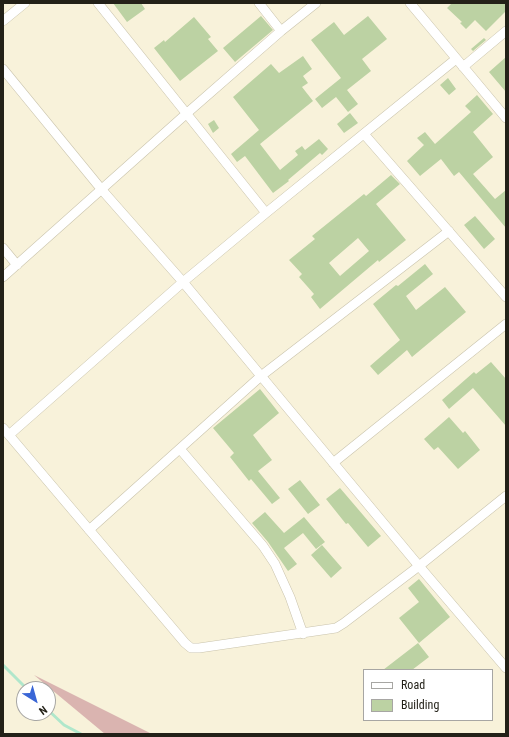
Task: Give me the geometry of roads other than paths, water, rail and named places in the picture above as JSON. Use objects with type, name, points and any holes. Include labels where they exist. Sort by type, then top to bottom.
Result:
[{"type":"street","points":[[3,21],[25,3]]},
{"type":"street","points":[[98,3],[266,212]]},
{"type":"street","points":[[258,3],[281,31]]},
{"type":"street","points":[[3,277],[186,114],[281,31],[316,3]]},
{"type":"street","points":[[411,3],[506,118]]},
{"type":"street","points":[[463,67],[506,31]]},
{"type":"street","points":[[456,59],[266,212],[6,431],[185,643],[191,648],[326,631],[340,626],[419,566],[506,496]]},
{"type":"street","points":[[3,68],[102,190],[183,282],[419,566],[504,662]]},
{"type":"street","points":[[364,134],[506,297]]},
{"type":"street","points":[[89,530],[261,376],[449,231]]},
{"type":"street","points":[[3,248],[17,265]]},
{"type":"street","points":[[333,463],[506,324]]},
{"type":"street","points":[[180,449],[263,546],[275,564],[290,597],[303,634]]},
{"type":"waterway","points":[[3,665],[19,681]]},
{"type":"waterway","points":[[56,718],[64,725],[81,734]]}]
